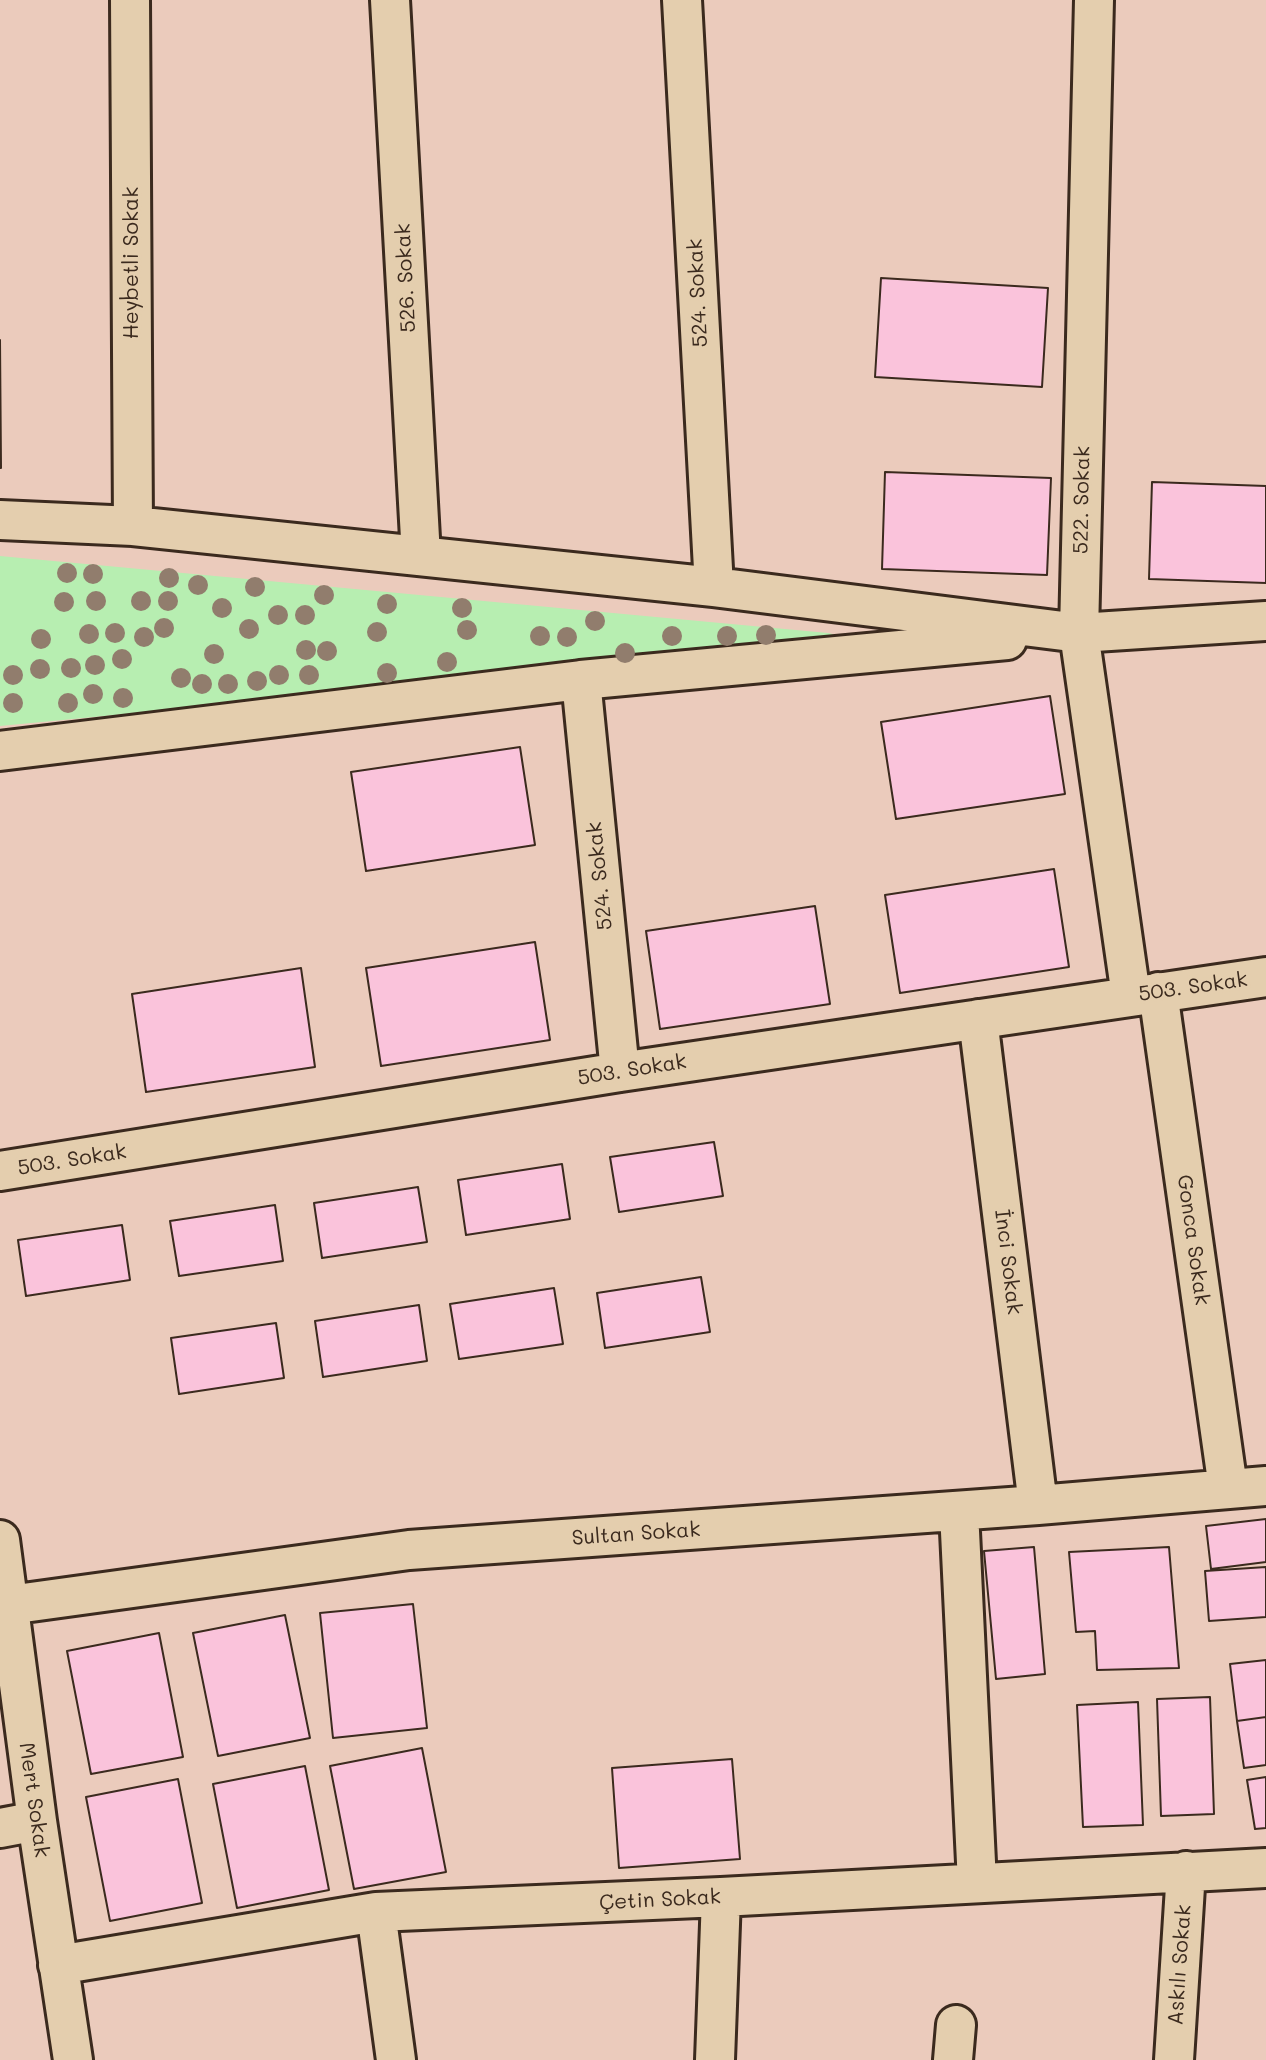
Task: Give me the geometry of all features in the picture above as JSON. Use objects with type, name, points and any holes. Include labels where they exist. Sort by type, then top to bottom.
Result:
[{"type":"street","name":"Heybetli Sokak","points":[[130,0],[134,526]]},
{"type":"street","name":"526. Sokak","points":[[390,0],[421,556]]},
{"type":"street","name":"524. Sokak","points":[[682,0],[714,587]]},
{"type":"street","name":"522. Sokak","points":[[1094,0],[1079,633],[1145,994]]},
{"type":"street","points":[[0,520],[134,526],[421,556],[714,587],[1079,633]]},
{"type":"street","points":[[0,751],[581,680],[1079,633],[1266,621]]},
{"type":"street","name":"524. Sokak","points":[[581,680],[620,1072]]},
{"type":"street","name":"503. Sokak","points":[[0,1171],[620,1072],[1266,977]]},
{"type":"street","name":"Gonca Sokak","points":[[1145,994],[1228,1488]]},
{"type":"street","name":"İnci Sokak","points":[[978,1019],[1038,1505]]},
{"type":"street","name":"Sultan Sokak","points":[[9,1605],[409,1550],[1266,1486]]},
{"type":"street","points":[[959,1511],[977,1882]]},
{"type":"street","name":"Mert Sokak","points":[[0,1540],[9,1605],[18,1824],[58,1965],[74,2060]]},
{"type":"street","name":"Çetin Sokak","points":[[58,1965],[376,1912],[1266,1868]]},
{"type":"street","name":"Askılı Sokak","points":[[1174,2060],[1186,1871]]},
{"type":"street","points":[[715,2060],[721,1897]]},
{"type":"street","points":[[376,1912],[396,2060]]},
{"type":"green space","points":[[0,556],[828,633],[837,635],[840,640],[836,646],[0,726]]},
{"type":"building","points":[[881,278],[1048,288],[1042,387],[875,377]]},
{"type":"building","points":[[0,340],[1,468],[0,468]]},
{"type":"building","points":[[885,472],[1051,478],[1047,575],[882,569]]},
{"type":"building","points":[[1152,482],[1266,486],[1266,583],[1149,579]]},
{"type":"building","points":[[1050,696],[1065,794],[896,819],[881,722]]},
{"type":"building","points":[[520,747],[535,845],[366,871],[351,772]]},
{"type":"building","points":[[1054,869],[1069,967],[900,993],[885,895]]},
{"type":"building","points":[[815,906],[830,1004],[660,1029],[646,931]]},
{"type":"building","points":[[535,942],[550,1040],[381,1066],[366,968]]},
{"type":"building","points":[[301,968],[315,1067],[146,1092],[132,994]]},
{"type":"building","points":[[714,1142],[723,1196],[619,1212],[610,1157]]},
{"type":"building","points":[[562,1164],[570,1219],[466,1235],[458,1180]]},
{"type":"building","points":[[418,1187],[427,1242],[322,1258],[314,1203]]},
{"type":"building","points":[[275,1205],[283,1261],[179,1276],[170,1221]]},
{"type":"building","points":[[122,1225],[130,1280],[26,1296],[18,1240]]},
{"type":"building","points":[[701,1277],[710,1332],[605,1348],[597,1293]]},
{"type":"building","points":[[554,1288],[563,1344],[459,1359],[450,1304]]},
{"type":"building","points":[[419,1305],[427,1361],[323,1377],[315,1321]]},
{"type":"building","points":[[276,1323],[284,1378],[179,1394],[171,1338]]},
{"type":"building","points":[[1266,1519],[1266,1562],[1211,1569],[1206,1526]]},
{"type":"building","points":[[1034,1547],[1045,1674],[996,1679],[984,1551]]},
{"type":"building","points":[[1169,1547],[1179,1668],[1097,1670],[1095,1631],[1076,1632],[1069,1552]]},
{"type":"building","points":[[1266,1567],[1266,1617],[1209,1621],[1205,1571]]},
{"type":"building","points":[[413,1604],[427,1728],[333,1738],[320,1613]]},
{"type":"building","points":[[285,1615],[310,1738],[218,1756],[193,1633]]},
{"type":"building","points":[[159,1633],[183,1757],[91,1774],[67,1651]]},
{"type":"building","points":[[1266,1660],[1266,1717],[1237,1721],[1230,1664]]},
{"type":"building","points":[[1210,1697],[1214,1814],[1161,1816],[1157,1699]]},
{"type":"building","points":[[1138,1702],[1143,1825],[1083,1827],[1077,1705]]},
{"type":"building","points":[[1266,1717],[1266,1765],[1244,1768],[1237,1721]]},
{"type":"building","points":[[422,1748],[446,1872],[354,1889],[330,1766]]},
{"type":"building","points":[[732,1759],[740,1859],[619,1868],[612,1768]]},
{"type":"building","points":[[305,1766],[329,1890],[237,1908],[213,1784]]},
{"type":"building","points":[[1266,1777],[1266,1828],[1255,1829],[1247,1780]]},
{"type":"building","points":[[178,1779],[202,1903],[110,1921],[86,1797]]}]
